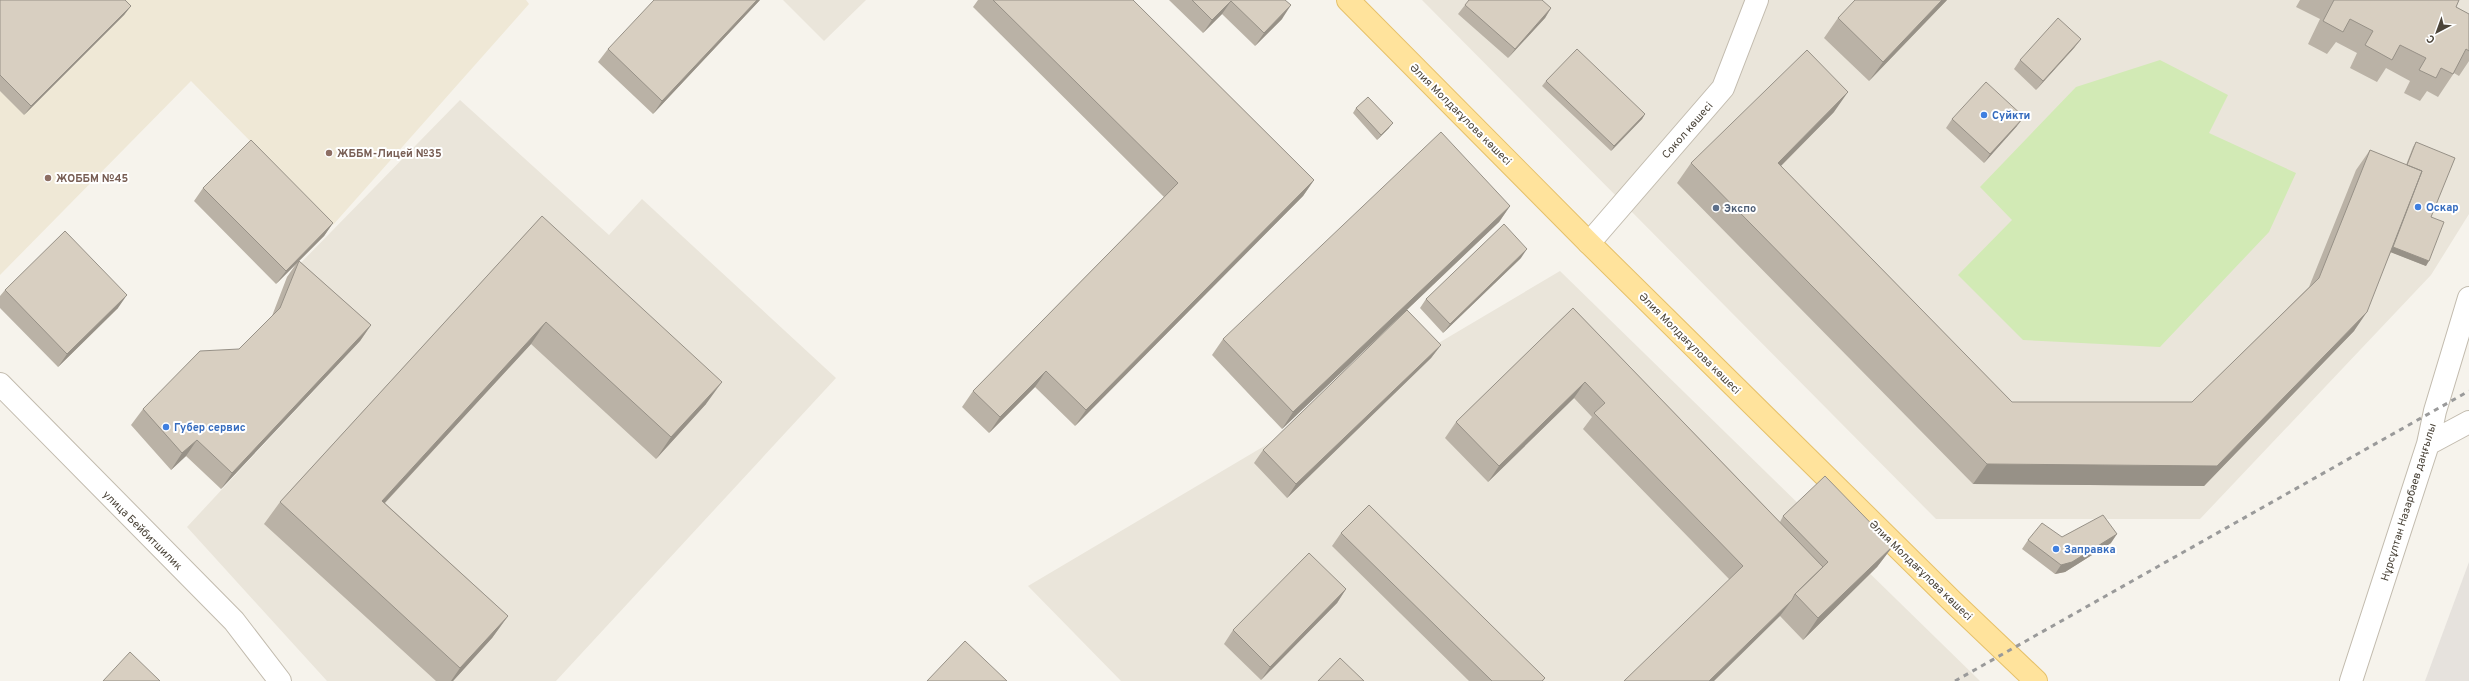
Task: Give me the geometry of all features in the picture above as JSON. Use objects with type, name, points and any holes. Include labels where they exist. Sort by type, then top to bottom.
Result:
[{"type":"main road","name":"Әлия Молдағұлова көшесі","points":[[1348,0],[1589,243],[1952,601],[2036,681]]},
{"type":"street","name":"Сокол көшесі","points":[[1589,243],[1723,88],[1757,0]]},
{"type":"street","name":"Нұрсұлтан Назарбаев даңғылы","points":[[2351,681],[2428,444],[2435,411],[2469,298]]},
{"type":"street","name":"улица Бейбитшилик","points":[[0,384],[234,621],[280,681]]},
{"type":"street","points":[[2428,444],[2469,422]]},
{"type":"shaded area","points":[[0,0],[526,0],[529,4],[333,225],[191,81],[0,275]]},
{"type":"shaded area","points":[[783,0],[866,0],[824,41]]},
{"type":"shaded area","points":[[1422,0],[2469,0],[2469,214],[2431,275],[2200,519],[1936,519]]},
{"type":"shaded area","points":[[460,100],[609,235],[642,199],[836,378],[556,681],[327,681],[187,527],[360,341],[287,277]]},
{"type":"shaded area","points":[[1560,271],[1980,681],[1121,681],[1028,586]]},
{"type":"shaded area","points":[[2469,562],[2469,681],[2425,681]]},
{"type":"green space","points":[[2160,60],[2228,95],[2209,133],[2296,173],[2269,232],[2160,347],[2023,340],[1958,275],[2012,220],[1980,187],[2076,87]]},
{"type":"building","points":[[0,0],[125,0],[131,6],[31,106],[0,75]]},
{"type":"building","points":[[654,0],[757,0],[662,101],[608,49]]},
{"type":"building","points":[[993,0],[1133,0],[1314,180],[1086,410],[1046,371],[1000,417],[973,391],[1178,183]]},
{"type":"building","points":[[1192,0],[1285,0],[1291,5],[1264,33],[1231,1],[1212,20]]},
{"type":"building","points":[[1469,0],[1542,0],[1551,8],[1515,49],[1465,5]]},
{"type":"building","points":[[1855,0],[1942,0],[1883,62],[1838,18]]},
{"type":"building","points":[[2334,0],[2459,0],[2456,7],[2469,14],[2469,51],[2466,49],[2453,74],[2441,68],[2436,78],[2419,70],[2426,58],[2400,45],[2392,60],[2365,45],[2373,31],[2350,19],[2343,32],[2323,21]]},
{"type":"building","points":[[2058,18],[2081,39],[2043,81],[2020,60]]},
{"type":"building","points":[[1577,49],[1645,114],[1614,146],[1546,81]]},
{"type":"building","points":[[1807,50],[1848,92],[1778,163],[2012,402],[2192,402],[2319,278],[2370,150],[2422,171],[2367,312],[2217,466],[1987,464],[1691,163]]},
{"type":"building","points":[[1986,82],[2024,117],[1990,154],[1952,119]]},
{"type":"building","points":[[1368,97],[1393,123],[1381,135],[1356,108]]},
{"type":"building","points":[[1441,132],[1510,206],[1293,412],[1223,339]]},
{"type":"building","points":[[251,140],[333,223],[286,271],[203,188]]},
{"type":"building","name":"Оскар","points":[[2416,142],[2455,158],[2431,217],[2444,222],[2429,261],[2393,247],[2422,171],[2407,165]]},
{"type":"building","points":[[542,216],[722,382],[671,437],[546,322],[382,501],[508,616],[460,668],[280,502]]},
{"type":"building","points":[[1504,224],[1527,249],[1450,324],[1426,299]]},
{"type":"building","points":[[65,231],[127,295],[67,354],[5,290]]},
{"type":"building","points":[[299,261],[371,325],[232,473],[197,440],[182,453],[143,409],[200,351],[239,349],[280,308]]},
{"type":"building","points":[[1573,308],[1823,567],[1795,594],[1792,600],[1709,681],[1624,681],[1743,566],[1594,413],[1605,403],[1585,382],[1499,466],[1456,422]]},
{"type":"building","points":[[1407,310],[1441,345],[1296,484],[1263,450]]},
{"type":"building","points":[[1825,476],[1893,546],[1818,618],[1795,594],[1828,562],[1783,516]]},
{"type":"building","points":[[1369,505],[1545,678],[1542,681],[1492,681],[1341,533]]},
{"type":"building","points":[[2103,515],[2117,534],[2072,562],[2061,565],[2028,540],[2042,523],[2062,537]]},
{"type":"building","points":[[1309,553],[1346,589],[1270,667],[1233,630]]},
{"type":"building","points":[[965,641],[1007,681],[927,681]]},
{"type":"building","points":[[130,652],[160,681],[103,681]]},
{"type":"building","points":[[1340,658],[1364,681],[1318,681]]},
{"type":"railway","points":[[1955,681],[2469,391]]},
{"type":"place","name":"Суйкти","points":[[1984,115]]},
{"type":"place","name":"ЖББМ-Лицей №35","points":[[329,153]]},
{"type":"place","name":"ЖОББМ №45","points":[[48,178]]},
{"type":"place","name":"Оскар","points":[[2418,207]]},
{"type":"place","name":"Экспо","points":[[1716,208]]},
{"type":"place","name":"Губер сервис","points":[[166,427]]},
{"type":"place","name":"Заправка","points":[[2056,549]]}]
